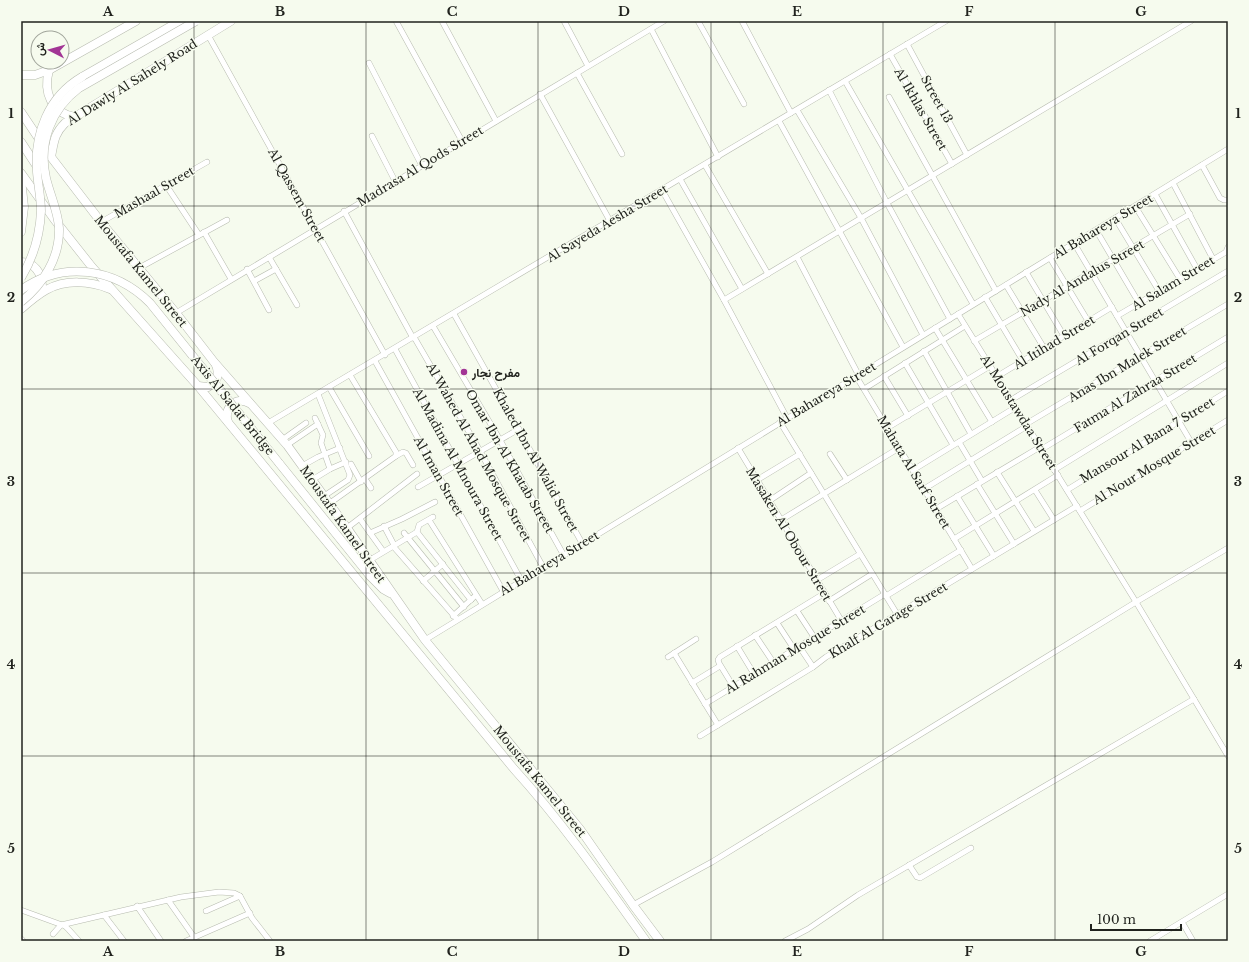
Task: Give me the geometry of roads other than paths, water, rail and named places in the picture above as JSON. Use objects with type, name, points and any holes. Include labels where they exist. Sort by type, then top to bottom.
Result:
[{"type":"main road","points":[[70,58],[136,21]]},
{"type":"main road","points":[[21,278],[32,256],[39,230],[41,201],[37,171],[37,149],[41,129],[50,110],[64,90],[76,81],[180,21]]},
{"type":"main road","points":[[21,302],[43,280],[51,266],[59,235],[58,221],[46,178],[44,161],[46,136],[55,114],[68,97],[85,84],[196,21]]},
{"type":"main road","name":"Al Dawly Al Sahely Road","points":[[51,157],[54,138],[58,130],[65,123],[231,21]]},
{"type":"main road","points":[[21,75],[35,75],[49,70]]},
{"type":"main road","points":[[49,70],[46,86],[51,101],[62,112],[75,117]]},
{"type":"main road","name":"Moustafa Kamel Street","points":[[21,112],[51,157],[101,222],[176,313],[214,362],[268,423],[302,466],[370,560],[425,640],[580,830],[660,941]]},
{"type":"main road","points":[[21,142],[46,178]]},
{"type":"main road","name":"Moustafa Kamel Street","points":[[21,173],[68,237],[112,290],[198,386],[514,769],[554,815],[646,941]]},
{"type":"main road","points":[[21,179],[24,207],[21,232]]},
{"type":"main road","points":[[21,262],[26,262],[34,266],[40,274],[42,293]]},
{"type":"main road","name":"Axis Al Sadat Bridge","points":[[21,290],[43,278],[78,272],[95,272],[103,274],[134,289],[150,303],[370,576],[383,589],[393,594]]},
{"type":"main road","points":[[21,309],[42,293],[55,286],[79,283],[96,284],[112,290]]},
{"type":"main road","points":[[198,386],[208,387],[216,381],[218,371],[214,362]]},
{"type":"main road","points":[[229,424],[226,415],[229,406],[237,401],[246,401],[250,403]]},
{"type":"street","points":[[396,21],[462,141]]},
{"type":"street","points":[[442,21],[496,121]]},
{"type":"street","points":[[564,21],[588,66]]},
{"type":"street","name":"Madrasa Al Qods Street","points":[[176,313],[247,269],[664,21]]},
{"type":"street","points":[[698,21],[744,104]]},
{"type":"street","points":[[742,21],[791,113]]},
{"type":"street","name":"Al Sayeda Aesha Street","points":[[268,423],[375,361],[946,21]]},
{"type":"street","points":[[724,300],[1191,21]]},
{"type":"street","points":[[651,29],[718,157]]},
{"type":"street","name":"Al Qassem Street","points":[[208,35],[385,354]]},
{"type":"street","name":"Street 13","points":[[907,44],[967,155]]},
{"type":"street","name":"Al Ikhlas Street","points":[[890,54],[952,164]]},
{"type":"street","points":[[369,63],[422,166]]},
{"type":"street","points":[[577,72],[622,154]]},
{"type":"street","points":[[845,81],[974,304]]},
{"type":"street","points":[[829,90],[887,203],[950,319]]},
{"type":"street","points":[[540,94],[610,221]]},
{"type":"street","points":[[889,97],[996,291]]},
{"type":"street","points":[[797,110],[861,218],[923,335]]},
{"type":"street","points":[[779,120],[903,347]]},
{"type":"street","points":[[372,136],[395,181]]},
{"type":"street","name":"Al Bahareya Street","points":[[425,640],[455,618],[482,604],[543,567],[1228,149]]},
{"type":"street","name":"Mashaal Street","points":[[101,222],[206,162]]},
{"type":"street","points":[[705,165],[768,274]]},
{"type":"street","points":[[1202,165],[1220,198],[1228,200]]},
{"type":"street","points":[[680,180],[742,289]]},
{"type":"street","points":[[1173,183],[1213,259]]},
{"type":"street","points":[[166,185],[202,234],[231,279]]},
{"type":"street","points":[[662,190],[724,300],[787,418]]},
{"type":"street","points":[[1155,194],[1197,269]]},
{"type":"street","points":[[1135,206],[1180,279]]},
{"type":"street","name":"Al Wahed Al Ahad Mosque Street","points":[[344,211],[413,338],[480,451],[543,567]]},
{"type":"street","name":"Nady Al Andalus Street","points":[[974,341],[1190,214]]},
{"type":"street","points":[[1115,218],[1159,292]]},
{"type":"street","points":[[139,268],[227,220]]},
{"type":"street","points":[[1096,230],[1139,303]]},
{"type":"street","points":[[1074,243],[1192,442]]},
{"type":"street","name":"Al Salam Street","points":[[1117,316],[1226,252],[1228,248]]},
{"type":"street","points":[[269,256],[297,305]]},
{"type":"street","name":"Mahata Al Sarf Street","points":[[797,257],[864,389],[972,569]]},
{"type":"street","points":[[1050,258],[1088,321]]},
{"type":"street","points":[[247,269],[269,310]]},
{"type":"street","points":[[254,281],[276,269]]},
{"type":"street","name":"Al Forqan Street","points":[[1011,400],[1228,271]]},
{"type":"street","points":[[1026,272],[1064,336]]},
{"type":"street","points":[[1006,285],[1044,348]]},
{"type":"street","points":[[985,297],[1023,361]]},
{"type":"street","name":"Anas Ibn Malek Street","points":[[924,489],[1026,425],[1228,304]]},
{"type":"street","name":"Al Itihad Street","points":[[996,377],[1112,307]]},
{"type":"street","name":"Khaled Ibn Al Walid Street","points":[[454,314],[582,543]]},
{"type":"street","name":"Al Moustawdaa Street","points":[[958,314],[1136,602],[1228,756]]},
{"type":"street","name":"Omar Ibn Al Khatab Street","points":[[433,326],[500,440],[563,554]]},
{"type":"street","points":[[864,389],[965,326]]},
{"type":"street","points":[[935,328],[992,422]]},
{"type":"street","name":"Fatma Al Zahraa Street","points":[[936,509],[1228,337]]},
{"type":"street","name":"Al Madina Al Mnoura Street","points":[[395,349],[521,580]]},
{"type":"street","points":[[924,351],[971,434]]},
{"type":"street","name":"Al Iman Street","points":[[375,361],[503,591]]},
{"type":"street","points":[[1054,470],[1228,362]]},
{"type":"street","points":[[904,364],[953,445]]},
{"type":"street","points":[[887,428],[990,366]]},
{"type":"street","points":[[350,375],[396,454]]},
{"type":"street","points":[[884,376],[908,416]]},
{"type":"street","points":[[329,388],[369,456]]},
{"type":"street","name":"Mansour Al Bana 7 Street","points":[[1067,490],[1228,391]]},
{"type":"street","points":[[318,394],[340,448],[348,463],[371,488]]},
{"type":"street","points":[[912,470],[1016,407]]},
{"type":"street","points":[[315,418],[323,436],[321,443],[330,469]]},
{"type":"street","name":"Al Nour Mosque Street","points":[[1080,511],[1228,420]]},
{"type":"street","points":[[780,422],[897,614]]},
{"type":"street","points":[[284,443],[306,423]]},
{"type":"street","points":[[284,443],[318,424]]},
{"type":"street","points":[[321,430],[331,426]]},
{"type":"street","points":[[418,487],[519,429]]},
{"type":"street","points":[[959,442],[970,461],[995,513],[1014,544]]},
{"type":"street","points":[[302,466],[340,448]]},
{"type":"street","name":"Masaken Al Obour Street","points":[[738,448],[841,620]]},
{"type":"street","points":[[781,520],[899,448]]},
{"type":"street","points":[[330,504],[396,454],[403,452],[406,453],[413,465]]},
{"type":"street","points":[[757,480],[800,454]]},
{"type":"street","points":[[830,454],[847,480]]},
{"type":"street","points":[[312,480],[330,469],[348,463]]},
{"type":"street","points":[[324,496],[349,478],[350,473],[348,463]]},
{"type":"street","points":[[997,472],[1034,531]]},
{"type":"street","points":[[769,501],[811,473]]},
{"type":"street","points":[[347,528],[417,474]]},
{"type":"street","points":[[954,539],[1058,475]]},
{"type":"street","points":[[1034,490],[1054,520]]},
{"type":"street","points":[[957,496],[994,556]]},
{"type":"street","points":[[370,533],[435,502]]},
{"type":"street","name":"Khalf Al Garage Street","points":[[700,736],[813,667],[826,657],[1077,506]]},
{"type":"street","points":[[417,532],[419,526],[431,518],[482,604]]},
{"type":"street","points":[[360,519],[383,551]]},
{"type":"street","points":[[384,526],[393,546],[455,618],[464,606],[476,595]]},
{"type":"street","points":[[370,560],[393,546],[406,535],[417,532]]},
{"type":"street","points":[[417,532],[471,600]]},
{"type":"street","points":[[406,535],[464,606]]},
{"type":"street","points":[[633,905],[712,862],[1136,602],[1228,548]]},
{"type":"street","name":"Al Rahman Mosque Street","points":[[704,704],[841,620],[961,550]]},
{"type":"street","points":[[817,580],[860,554]]},
{"type":"street","points":[[423,581],[443,564]]},
{"type":"street","points":[[829,600],[872,574]]},
{"type":"street","points":[[733,686],[720,666],[718,661],[719,658],[825,594]]},
{"type":"street","points":[[797,611],[814,637]]},
{"type":"street","points":[[777,623],[813,667]]},
{"type":"street","points":[[755,635],[773,662]]},
{"type":"street","points":[[668,657],[696,640]]},
{"type":"street","points":[[737,646],[754,674]]},
{"type":"street","points":[[674,653],[718,725]]},
{"type":"street","points":[[692,683],[720,666]]},
{"type":"street","points":[[785,941],[808,929],[858,895],[1194,699]]},
{"type":"street","points":[[909,865],[917,877],[920,878],[971,848]]},
{"type":"street","points":[[53,934],[61,925],[137,906],[219,892],[234,893],[240,896],[270,941]]},
{"type":"street","points":[[1150,941],[1228,894]]},
{"type":"street","points":[[206,911],[240,896]]},
{"type":"street","points":[[168,900],[194,938]]},
{"type":"street","points":[[137,906],[161,941]]},
{"type":"street","points":[[21,910],[61,925],[69,930],[79,941]]},
{"type":"street","points":[[186,941],[250,913]]},
{"type":"street","points":[[104,915],[124,941]]},
{"type":"street","points":[[1182,922],[1193,941]]},
{"type":"place","name":"مفرح نجار","points":[[464,372]]}]
